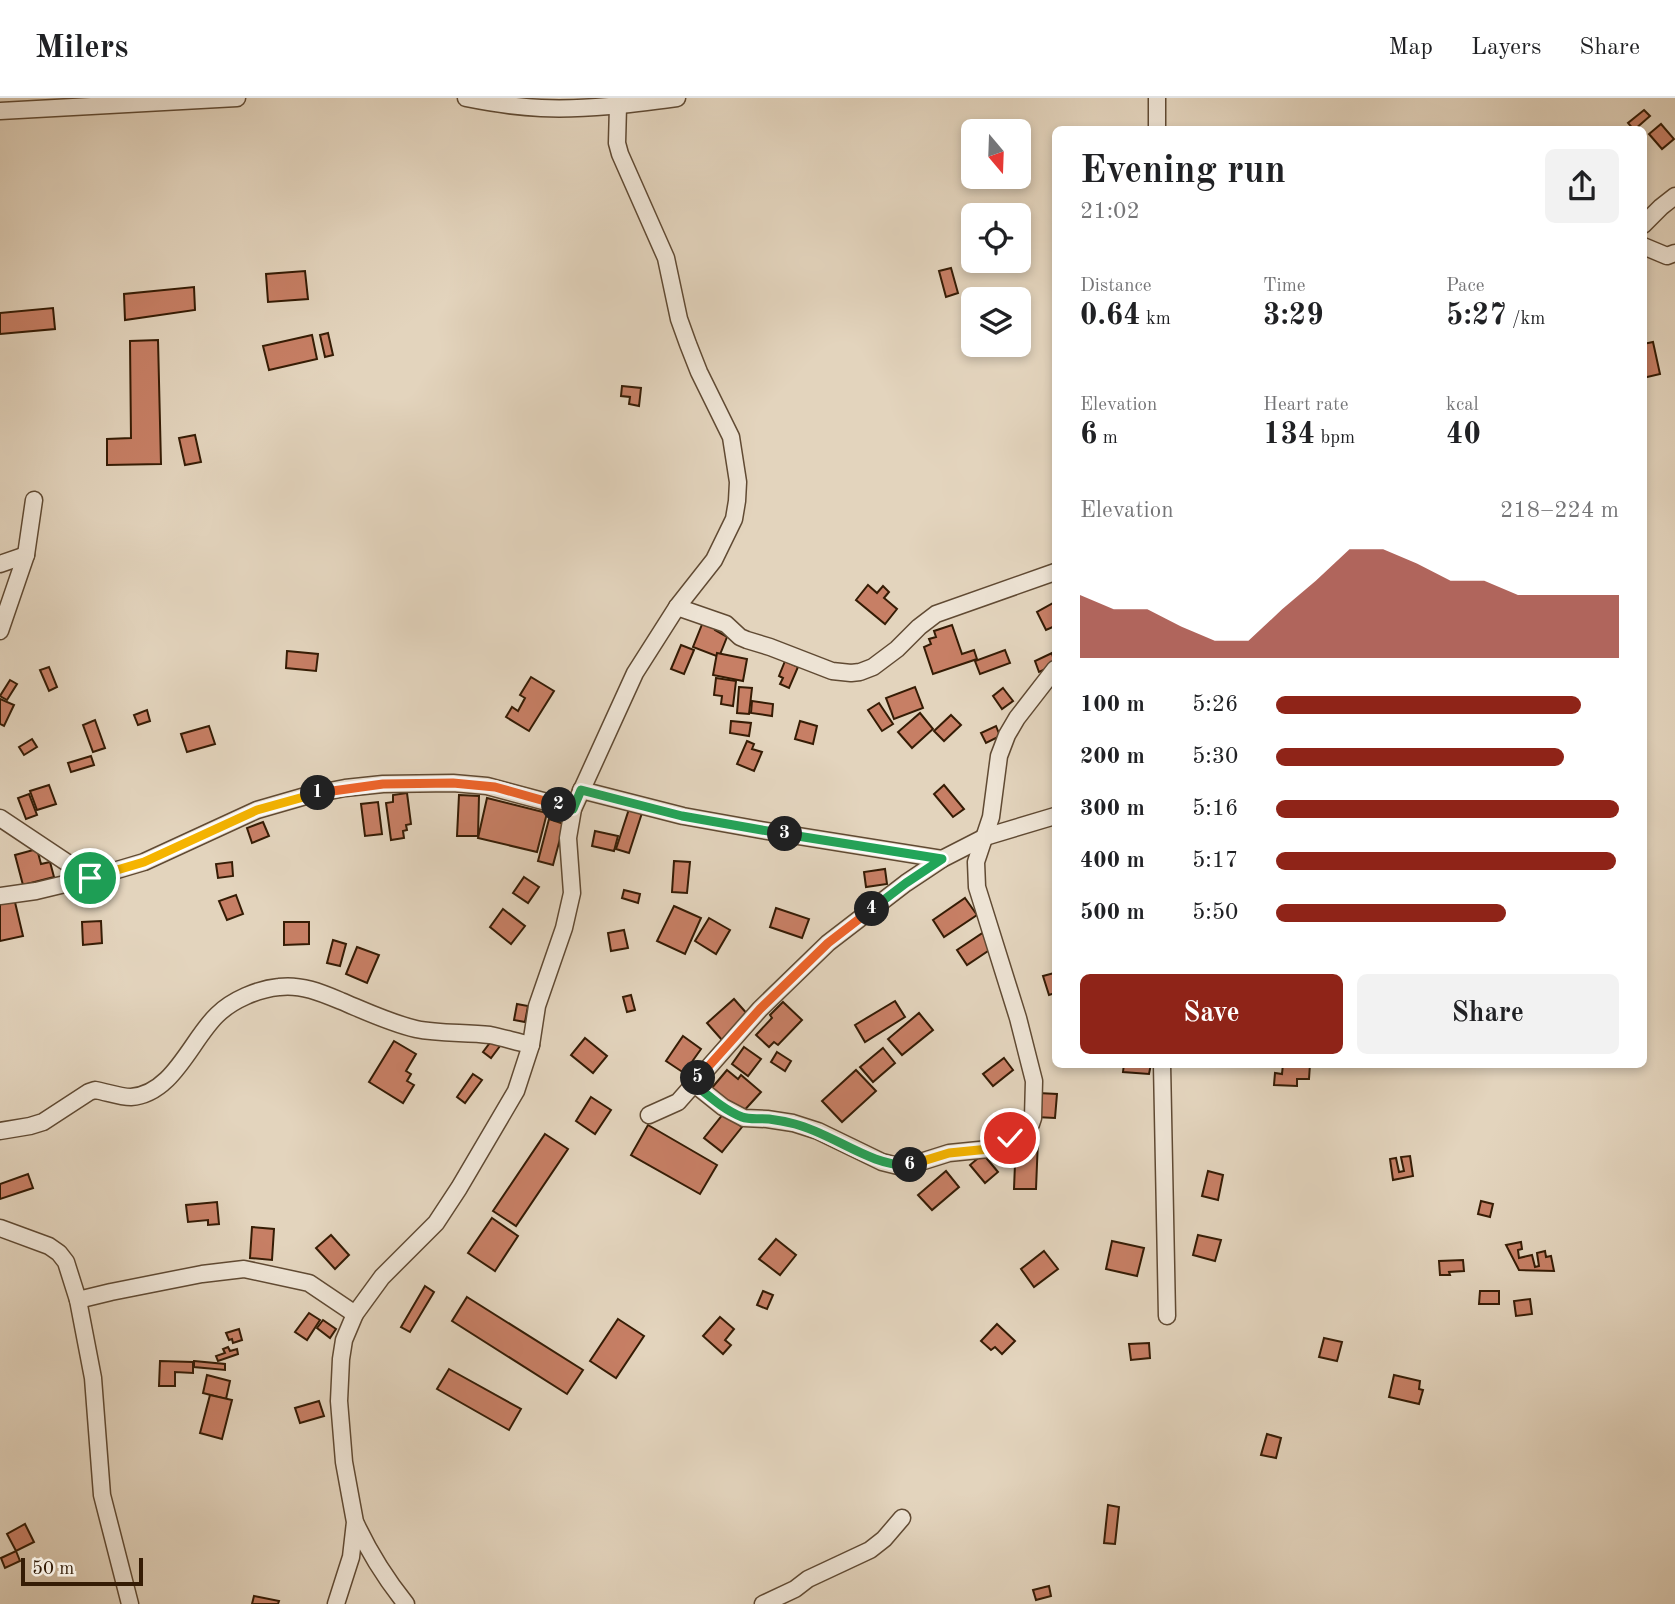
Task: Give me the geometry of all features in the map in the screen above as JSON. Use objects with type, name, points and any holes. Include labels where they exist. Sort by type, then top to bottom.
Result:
[{"type":"street","points":[[0,111],[237,98]]},
{"type":"street","points":[[466,98],[495,104],[542,108],[618,106],[677,98]]},
{"type":"street","points":[[1157,98],[1157,126]]},
{"type":"street","points":[[406,1604],[369,1552],[355,1522],[344,1462],[339,1401],[344,1339],[355,1314],[382,1278],[436,1223],[516,1091],[531,1045],[537,1006],[564,928],[572,893],[568,838],[573,809],[635,673],[677,607],[714,560],[734,519],[737,501],[731,437],[688,344],[679,319],[666,258],[620,154],[617,143],[618,106]]},
{"type":"street","points":[[1647,221],[1675,196]]},
{"type":"street","points":[[1647,205],[1661,207]]},
{"type":"street","points":[[1647,248],[1667,256],[1675,253]]},
{"type":"street","points":[[0,631],[26,555],[34,500]]},
{"type":"street","points":[[0,564],[26,555]]},
{"type":"street","points":[[677,607],[726,624],[747,640],[832,671],[851,673],[873,667],[936,614],[1052,573]]},
{"type":"street","points":[[693,1083],[723,1107],[744,1118],[767,1119],[806,1127],[882,1163],[898,1166],[911,1165],[949,1153],[989,1149],[1026,1130],[1033,1118],[1034,1081],[1018,1018],[977,887],[976,862],[991,817],[999,756],[1006,735],[1052,673]]},
{"type":"street","points":[[0,896],[36,891],[144,862],[257,810],[345,788],[383,784],[453,783],[487,786],[573,809]]},
{"type":"street","points":[[581,790],[682,816],[942,859]]},
{"type":"street","points":[[649,1115],[678,1102],[760,1009],[828,943],[906,883],[942,859],[985,838],[1052,817]]},
{"type":"street","points":[[0,818],[90,878]]},
{"type":"street","points":[[0,1131],[43,1122],[94,1090],[131,1097],[152,1090],[174,1072],[218,1014],[237,1001],[280,987],[303,987],[415,1029],[489,1035],[531,1045]]},
{"type":"street","points":[[1161,1068],[1167,1316]]},
{"type":"street","points":[[0,1228],[49,1245],[66,1262],[78,1300],[93,1378],[102,1495],[130,1604]]},
{"type":"street","points":[[78,1300],[202,1274],[244,1269],[309,1283],[355,1314]]},
{"type":"street","points":[[763,1604],[870,1550],[884,1539],[902,1518]]},
{"type":"street","points":[[336,1604],[352,1557],[355,1522]]},
{"type":"building","points":[[1644,110],[1650,116],[1639,126],[1631,126],[1628,123]]},
{"type":"building","points":[[1661,124],[1674,139],[1662,149],[1649,134]]},
{"type":"building","points":[[951,268],[958,293],[946,297],[939,271]]},
{"type":"building","points":[[305,271],[308,299],[268,302],[266,274]]},
{"type":"building","points":[[194,287],[195,310],[125,320],[124,294]]},
{"type":"building","points":[[53,308],[55,329],[0,334],[0,313]]},
{"type":"building","points":[[328,333],[333,355],[325,357],[320,335]]},
{"type":"building","points":[[312,335],[317,359],[269,370],[263,346]]},
{"type":"building","points":[[158,340],[161,464],[107,465],[107,439],[131,438],[130,341]]},
{"type":"building","points":[[1653,342],[1660,374],[1647,377],[1647,343]]},
{"type":"building","points":[[622,386],[641,388],[639,406],[629,404],[630,397],[621,396]]},
{"type":"building","points":[[195,435],[201,462],[185,465],[179,438]]},
{"type":"building","points":[[868,585],[877,593],[883,586],[889,592],[884,598],[897,609],[885,624],[856,600]]},
{"type":"building","points":[[1052,604],[1052,627],[1046,630],[1037,612]]},
{"type":"building","points":[[703,622],[716,627],[715,630],[727,637],[719,657],[693,647]]},
{"type":"building","points":[[952,625],[962,654],[974,650],[977,659],[933,674],[924,647],[931,644],[929,639],[936,637],[934,631]]},
{"type":"building","points":[[681,645],[694,650],[684,674],[671,669]]},
{"type":"building","points":[[1005,650],[1010,663],[980,674],[975,661]]},
{"type":"building","points":[[287,651],[318,654],[316,671],[286,668]]},
{"type":"building","points":[[717,653],[747,659],[743,681],[713,675]]},
{"type":"building","points":[[1052,653],[1052,666],[1039,672],[1035,661]]},
{"type":"building","points":[[785,661],[798,667],[789,688],[780,684],[783,678],[779,676]]},
{"type":"building","points":[[49,667],[57,687],[49,691],[40,670]]},
{"type":"building","points":[[531,677],[554,691],[529,731],[506,717],[512,707],[518,711],[525,698],[520,695]]},
{"type":"building","points":[[716,678],[736,681],[733,706],[721,704],[722,696],[714,695]]},
{"type":"building","points":[[10,680],[17,684],[7,700],[0,696]]},
{"type":"building","points":[[739,687],[752,688],[749,714],[737,713]]},
{"type":"building","points":[[915,687],[923,708],[894,719],[886,698]]},
{"type":"building","points":[[1003,688],[1013,701],[1002,709],[993,696]]},
{"type":"building","points":[[0,699],[14,705],[4,726],[0,724]]},
{"type":"building","points":[[752,701],[773,704],[772,716],[751,713]]},
{"type":"building","points":[[879,703],[893,724],[882,731],[868,710]]},
{"type":"building","points":[[147,710],[150,721],[138,725],[134,715]]},
{"type":"building","points":[[920,713],[933,729],[912,748],[898,732]]},
{"type":"building","points":[[951,715],[961,725],[944,741],[934,731]]},
{"type":"building","points":[[95,720],[105,748],[93,752],[83,725]]},
{"type":"building","points":[[731,721],[751,723],[749,736],[730,733]]},
{"type":"building","points":[[800,721],[817,726],[813,744],[795,739]]},
{"type":"building","points":[[209,726],[215,744],[187,752],[181,734]]},
{"type":"building","points":[[996,726],[1000,736],[986,743],[981,733]]},
{"type":"building","points":[[32,739],[37,747],[24,755],[19,747]]},
{"type":"building","points":[[747,741],[754,744],[752,749],[762,752],[754,771],[737,764]]},
{"type":"building","points":[[91,756],[94,765],[71,772],[68,763]]},
{"type":"building","points":[[49,785],[56,804],[37,810],[30,791]]},
{"type":"building","points":[[944,785],[964,809],[953,817],[934,794]]},
{"type":"building","points":[[407,793],[411,824],[406,825],[407,830],[403,831],[404,838],[391,840],[386,803],[393,802],[393,795]]},
{"type":"building","points":[[29,794],[37,815],[26,819],[18,798]]},
{"type":"building","points":[[459,795],[479,796],[478,836],[457,836]]},
{"type":"building","points":[[487,798],[547,813],[537,852],[478,838]]},
{"type":"building","points":[[378,802],[382,834],[365,836],[361,804]]},
{"type":"building","points":[[629,809],[642,813],[629,853],[616,849]]},
{"type":"building","points":[[549,819],[564,824],[553,865],[538,861]]},
{"type":"building","points":[[263,822],[269,836],[252,843],[247,828]]},
{"type":"building","points":[[595,831],[618,836],[614,851],[592,846]]},
{"type":"building","points":[[37,849],[41,864],[50,862],[54,877],[23,885],[15,855]]},
{"type":"building","points":[[674,861],[690,862],[687,893],[672,892]]},
{"type":"building","points":[[232,862],[233,876],[218,878],[216,864]]},
{"type":"building","points":[[885,869],[887,884],[866,887],[864,872]]},
{"type":"building","points":[[524,877],[539,887],[528,903],[513,893]]},
{"type":"building","points":[[624,890],[640,894],[638,903],[622,898]]},
{"type":"building","points":[[236,895],[243,914],[227,920],[219,901]]},
{"type":"building","points":[[14,898],[23,936],[0,941],[0,902]]},
{"type":"building","points":[[965,898],[977,915],[944,937],[933,920]]},
{"type":"building","points":[[674,906],[701,918],[685,954],[657,941]]},
{"type":"building","points":[[776,908],[809,919],[802,938],[770,927]]},
{"type":"building","points":[[503,909],[525,926],[511,944],[490,927]]},
{"type":"building","points":[[709,918],[730,930],[716,954],[695,941]]},
{"type":"building","points":[[101,921],[102,943],[83,945],[82,922]]},
{"type":"building","points":[[284,922],[309,922],[309,944],[284,945]]},
{"type":"building","points":[[624,930],[628,948],[611,951],[608,933]]},
{"type":"building","points":[[984,932],[994,947],[967,965],[957,950]]},
{"type":"building","points":[[333,940],[346,944],[340,966],[327,963]]},
{"type":"building","points":[[357,947],[379,955],[367,983],[346,974]]},
{"type":"building","points":[[1052,974],[1052,994],[1049,995],[1043,976]]},
{"type":"building","points":[[631,995],[635,1010],[627,1012],[623,997]]},
{"type":"building","points":[[734,999],[749,1016],[722,1040],[707,1023]]},
{"type":"building","points":[[895,1001],[905,1017],[865,1042],[855,1025]]},
{"type":"building","points":[[783,1002],[802,1020],[778,1045],[774,1042],[769,1047],[756,1035]]},
{"type":"building","points":[[517,1004],[528,1006],[525,1022],[514,1020]]},
{"type":"building","points":[[919,1013],[933,1030],[902,1055],[888,1039]]},
{"type":"building","points":[[683,1036],[701,1049],[684,1073],[666,1061]]},
{"type":"building","points":[[585,1038],[607,1056],[593,1073],[571,1055]]},
{"type":"building","points":[[492,1040],[500,1046],[491,1058],[483,1052]]},
{"type":"building","points":[[394,1041],[416,1054],[406,1071],[411,1074],[407,1081],[414,1085],[403,1103],[369,1082]]},
{"type":"building","points":[[744,1047],[761,1059],[748,1076],[732,1064]]},
{"type":"building","points":[[883,1048],[895,1063],[873,1082],[860,1067]]},
{"type":"building","points":[[777,1052],[791,1061],[785,1071],[771,1062]]},
{"type":"building","points":[[1004,1058],[1013,1070],[993,1086],[983,1074]]},
{"type":"building","points":[[1124,1068],[1150,1068],[1149,1074],[1123,1072]]},
{"type":"building","points":[[1283,1068],[1310,1068],[1309,1079],[1297,1079],[1297,1086],[1274,1085],[1275,1073],[1282,1074]]},
{"type":"building","points":[[727,1070],[738,1079],[741,1075],[761,1092],[741,1114],[711,1089]]},
{"type":"building","points":[[856,1070],[876,1091],[842,1122],[822,1101]]},
{"type":"building","points":[[473,1074],[482,1080],[465,1103],[457,1097]]},
{"type":"building","points":[[1038,1093],[1057,1094],[1055,1118],[1036,1117]]},
{"type":"building","points":[[591,1097],[611,1110],[595,1134],[576,1121]]},
{"type":"building","points":[[724,1113],[742,1127],[722,1152],[704,1138]]},
{"type":"building","points":[[648,1125],[717,1165],[700,1194],[631,1155]]},
{"type":"building","points":[[545,1134],[568,1149],[516,1226],[493,1211]]},
{"type":"building","points":[[1016,1138],[1038,1139],[1036,1189],[1014,1189]]},
{"type":"building","points":[[983,1154],[998,1172],[985,1183],[970,1165]]},
{"type":"building","points":[[1410,1156],[1413,1176],[1393,1180],[1390,1159],[1396,1158],[1399,1172],[1404,1171],[1401,1157]]},
{"type":"building","points":[[946,1171],[959,1187],[932,1210],[918,1195]]},
{"type":"building","points":[[1208,1171],[1223,1175],[1218,1200],[1202,1196]]},
{"type":"building","points":[[28,1174],[33,1188],[0,1199],[0,1184]]},
{"type":"building","points":[[1481,1201],[1493,1204],[1490,1217],[1478,1214]]},
{"type":"building","points":[[217,1202],[219,1224],[208,1225],[208,1220],[188,1222],[186,1205]]},
{"type":"building","points":[[492,1218],[518,1236],[495,1271],[468,1253]]},
{"type":"building","points":[[252,1227],[274,1229],[272,1260],[250,1258]]},
{"type":"building","points":[[331,1235],[349,1255],[335,1269],[316,1248]]},
{"type":"building","points":[[1198,1235],[1221,1240],[1215,1261],[1193,1255]]},
{"type":"building","points":[[776,1239],[796,1255],[780,1275],[759,1259]]},
{"type":"building","points":[[1112,1241],[1144,1248],[1137,1276],[1106,1269]]},
{"type":"building","points":[[1521,1242],[1519,1258],[1532,1255],[1535,1267],[1539,1266],[1537,1253],[1545,1251],[1546,1257],[1551,1256],[1554,1271],[1519,1270],[1506,1245]]},
{"type":"building","points":[[1044,1251],[1058,1269],[1034,1287],[1021,1269]]},
{"type":"building","points":[[1463,1260],[1464,1271],[1440,1275],[1439,1261]]},
{"type":"building","points":[[425,1286],[434,1292],[410,1332],[401,1327]]},
{"type":"building","points":[[763,1291],[773,1295],[767,1309],[757,1305]]},
{"type":"building","points":[[1480,1291],[1499,1291],[1499,1304],[1479,1304]]},
{"type":"building","points":[[467,1297],[583,1370],[567,1394],[452,1321]]},
{"type":"building","points":[[1530,1299],[1532,1314],[1516,1316],[1514,1301]]},
{"type":"building","points":[[309,1313],[320,1320],[307,1340],[295,1332]]},
{"type":"building","points":[[720,1317],[734,1329],[725,1340],[731,1345],[723,1354],[703,1336]]},
{"type":"building","points":[[618,1319],[644,1336],[616,1378],[590,1361]]},
{"type":"building","points":[[323,1320],[336,1329],[330,1338],[317,1328]]},
{"type":"building","points":[[997,1324],[1015,1341],[1002,1354],[995,1347],[991,1350],[981,1341]]},
{"type":"building","points":[[239,1329],[242,1340],[233,1343],[226,1333]]},
{"type":"building","points":[[1324,1338],[1342,1342],[1337,1361],[1319,1357]]},
{"type":"building","points":[[1149,1343],[1150,1358],[1131,1360],[1129,1344]]},
{"type":"building","points":[[228,1347],[230,1351],[237,1349],[238,1354],[218,1361],[216,1356],[225,1353],[223,1349]]},
{"type":"building","points":[[160,1361],[193,1362],[193,1373],[175,1372],[175,1386],[159,1386]]},
{"type":"building","points":[[194,1361],[225,1364],[225,1370],[194,1367]]},
{"type":"building","points":[[449,1369],[521,1409],[509,1430],[437,1389]]},
{"type":"building","points":[[207,1375],[230,1381],[226,1399],[203,1393]]},
{"type":"building","points":[[1394,1375],[1420,1381],[1419,1389],[1423,1390],[1419,1404],[1389,1397]]},
{"type":"building","points":[[210,1395],[232,1400],[222,1439],[200,1433]]},
{"type":"building","points":[[319,1401],[324,1416],[300,1423],[295,1408]]},
{"type":"building","points":[[1267,1434],[1281,1438],[1276,1458],[1261,1455]]},
{"type":"building","points":[[1108,1505],[1119,1507],[1115,1544],[1104,1543]]},
{"type":"building","points":[[25,1524],[34,1542],[16,1551],[7,1534]]},
{"type":"building","points":[[16,1551],[20,1561],[5,1568],[1,1558]]},
{"type":"building","points":[[1049,1586],[1051,1596],[1036,1600],[1033,1590]]},
{"type":"building","points":[[254,1596],[279,1601],[278,1604],[252,1604]]},
{"type":"route","points":[[90,878],[144,862],[257,810],[327,791],[383,784],[453,783],[495,787],[573,809],[581,790],[682,816],[942,859],[828,943],[760,1009],[693,1083],[723,1107],[744,1118],[793,1123],[818,1131],[882,1163],[898,1166],[911,1165],[949,1153],[989,1149],[1010,1138]]}]
